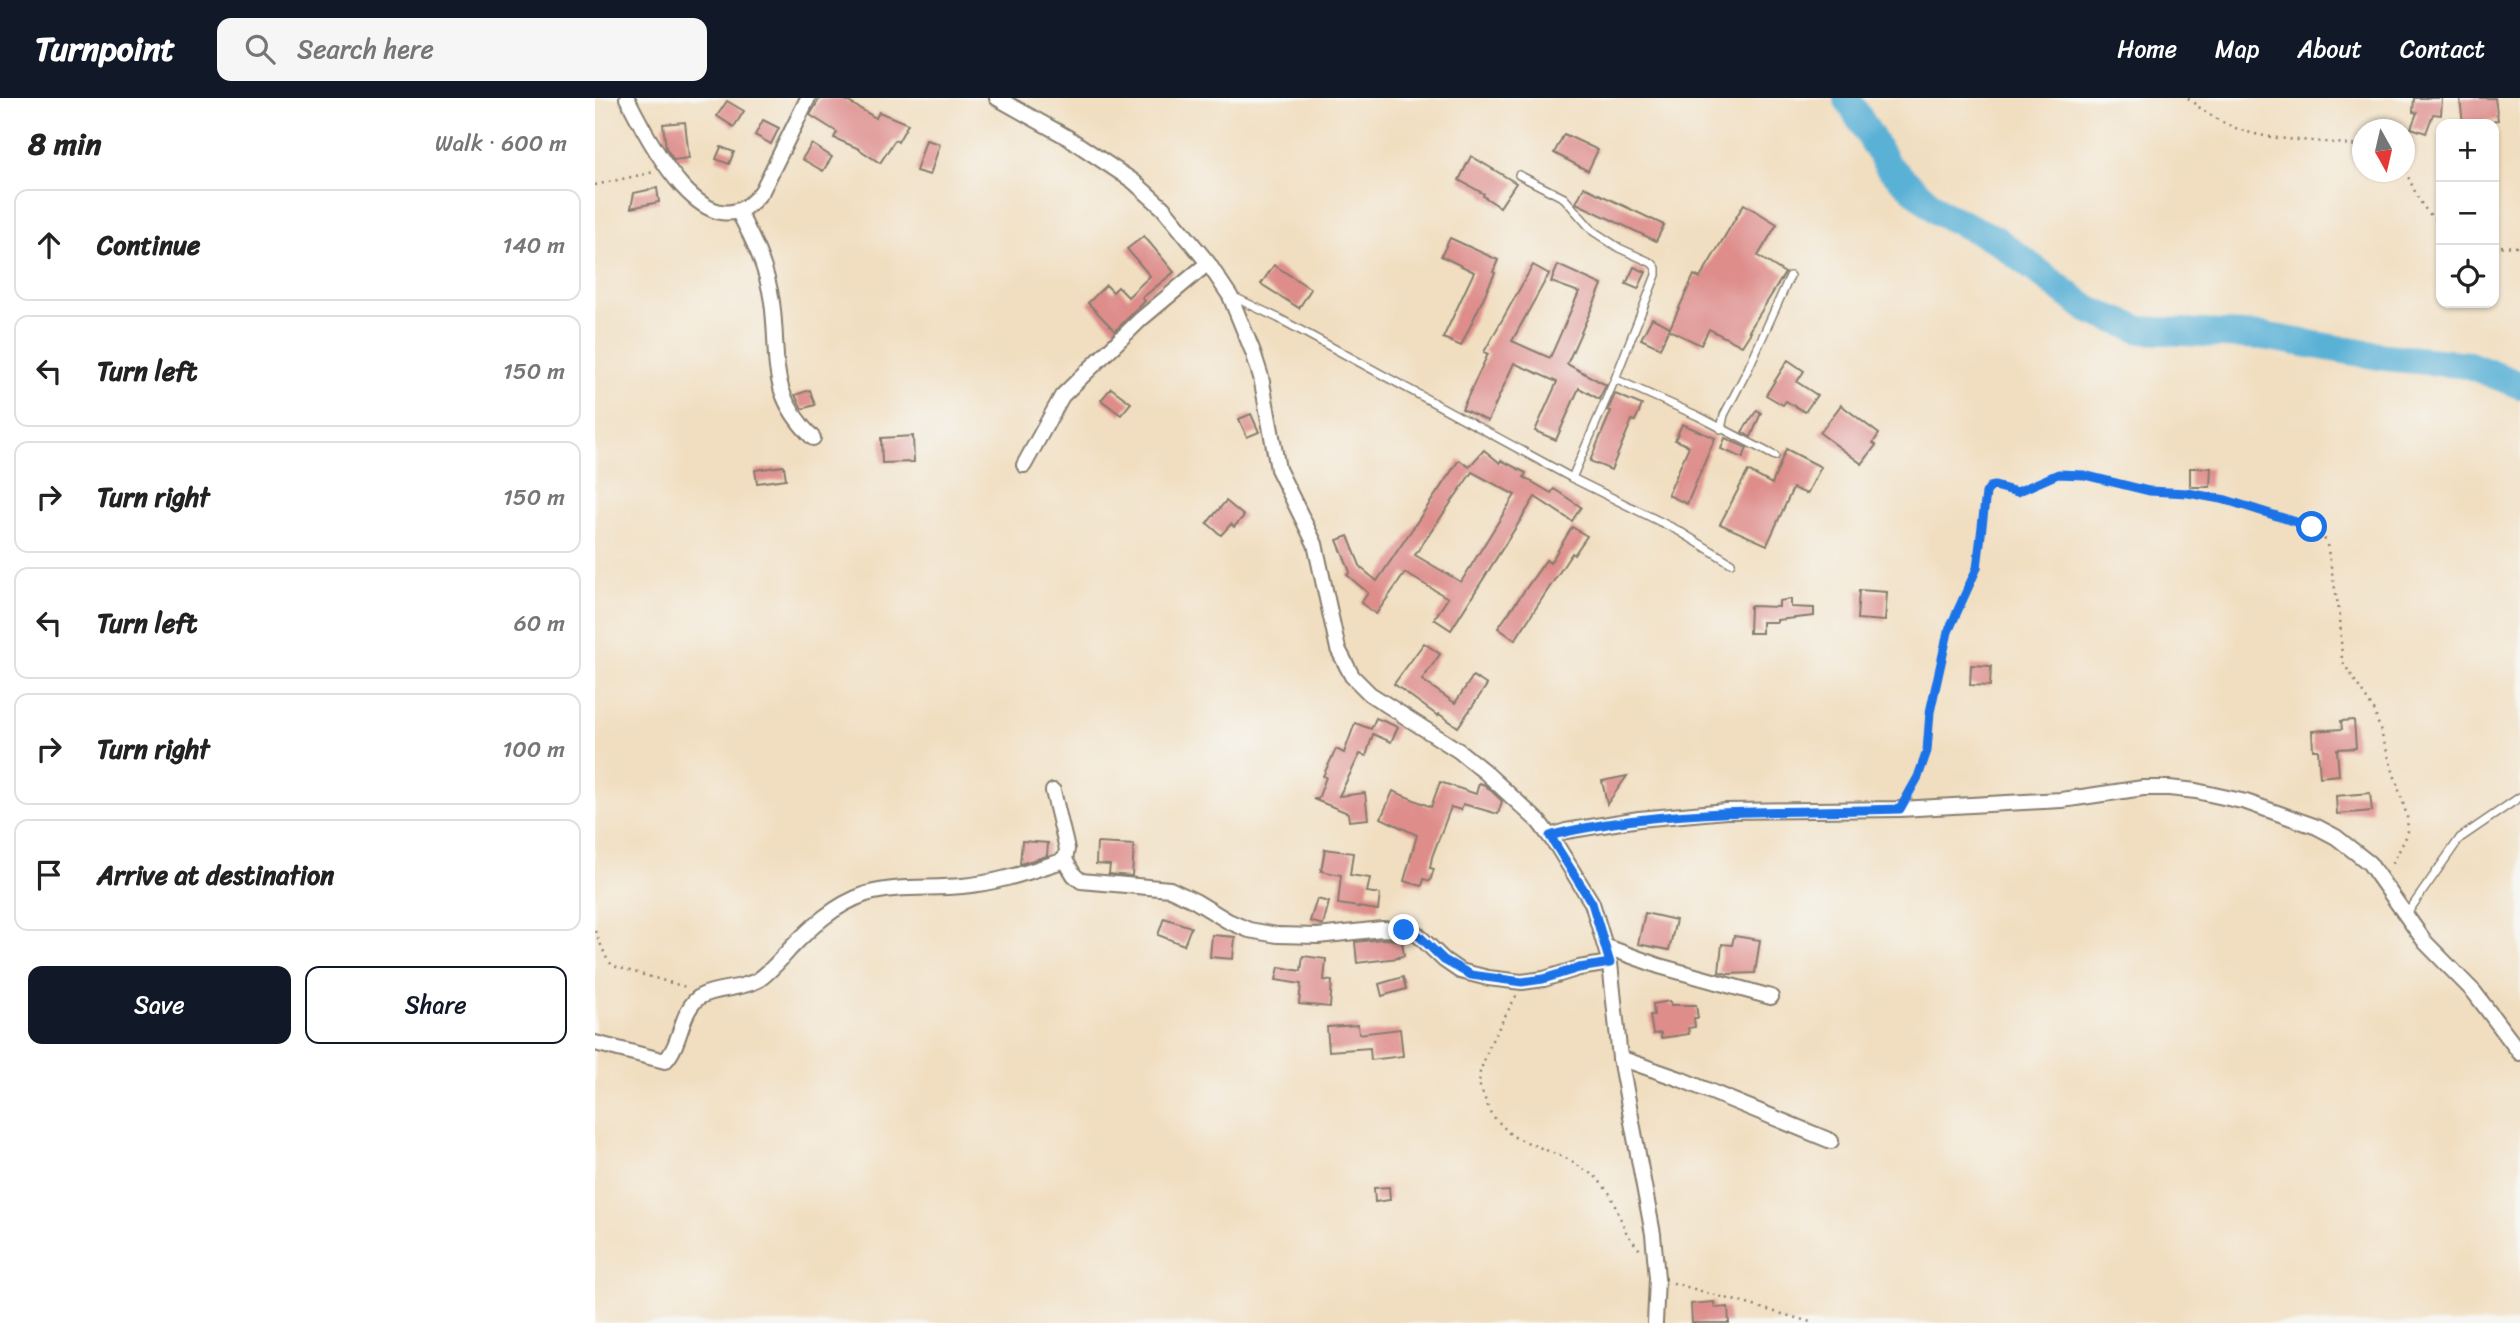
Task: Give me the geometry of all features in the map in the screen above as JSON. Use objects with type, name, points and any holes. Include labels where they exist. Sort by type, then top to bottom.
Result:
[{"type":"street","points":[[627,98],[647,138],[668,169],[695,199],[712,209],[738,211],[752,205],[762,191],[808,98]]},
{"type":"street","points":[[997,98],[1067,137],[1133,181],[1163,208],[1208,262],[1230,296],[1245,328],[1261,377],[1278,469],[1315,544],[1338,649],[1352,676],[1370,694],[1458,751],[1485,772],[1539,822],[1592,903],[1610,963],[1620,1058],[1649,1211],[1657,1278],[1655,1323]]},
{"type":"street","points":[[738,211],[765,268],[772,302],[776,369],[781,394],[799,424],[813,438]]},
{"type":"street","points":[[1024,465],[1062,396],[1141,319],[1208,262]]},
{"type":"street","points":[[1550,836],[1639,819],[1726,811],[1900,809],[2062,800],[2143,788],[2196,791],[2246,802],[2317,827],[2369,863],[2424,942],[2474,992],[2520,1053]]},
{"type":"street","points":[[1053,791],[1067,849],[1065,860],[1081,881],[1170,889],[1249,930],[1277,935],[1318,936],[1382,929],[1404,930],[1417,934],[1444,960],[1471,975],[1522,982],[1610,963]]},
{"type":"street","points":[[595,1043],[665,1060],[672,1054],[691,1006],[701,996],[758,980],[825,916],[843,903],[868,893],[901,888],[974,884],[1010,878],[1065,860]]},
{"type":"street","points":[[1607,947],[1659,966],[1771,997]]},
{"type":"street","points":[[1620,1058],[1680,1079],[1831,1141]]},
{"type":"lane","points":[[1519,175],[1564,198],[1593,231],[1619,248],[1652,263],[1656,268],[1652,286],[1615,379],[1572,478]]},
{"type":"lane","points":[[1721,429],[1724,415],[1790,276]]},
{"type":"lane","points":[[1230,296],[1278,318],[1572,478],[1679,531],[1731,564]]},
{"type":"lane","points":[[1615,379],[1775,456]]},
{"type":"lane","points":[[2405,915],[2460,838],[2520,797]]},
{"type":"path","points":[[2188,98],[2240,131],[2263,137],[2352,146]]},
{"type":"path","points":[[595,185],[668,169]]},
{"type":"path","points":[[2410,182],[2423,207],[2436,219]]},
{"type":"path","points":[[2499,246],[2520,247]]},
{"type":"path","points":[[1900,809],[1918,777],[1927,751],[1930,712],[1948,632],[1977,568],[1986,493],[1990,487],[1995,486],[2017,492],[2058,474],[2084,475],[2149,491],[2188,493],[2226,500],[2293,520],[2323,535],[2340,616],[2342,661],[2374,710],[2407,816],[2408,833],[2404,845],[2382,880]]},
{"type":"path","points":[[595,931],[613,966],[675,985],[713,993]]},
{"type":"path","points":[[1522,982],[1483,1061],[1479,1084],[1486,1104],[1498,1124],[1512,1136],[1570,1160],[1597,1178],[1609,1194],[1627,1234],[1643,1253],[1656,1262]]},
{"type":"path","points":[[1657,1278],[1701,1293],[1814,1323]]},
{"type":"building","points":[[820,98],[842,98],[876,118],[879,112],[908,124],[898,142],[895,140],[880,163],[857,148],[834,138],[837,132],[810,115]]},
{"type":"building","points":[[2414,98],[2442,98],[2441,115],[2433,114],[2426,133],[2415,129],[2417,113],[2413,112]]},
{"type":"building","points":[[2460,98],[2495,98],[2498,119],[2462,119]]},
{"type":"building","points":[[727,101],[744,111],[734,127],[717,116]]},
{"type":"building","points":[[763,120],[779,128],[771,144],[755,135]]},
{"type":"building","points":[[685,122],[689,158],[674,160],[666,148],[663,124]]},
{"type":"building","points":[[1564,134],[1598,150],[1588,171],[1554,153]]},
{"type":"building","points":[[926,140],[940,144],[930,175],[916,171]]},
{"type":"building","points":[[812,144],[832,157],[823,171],[802,159]]},
{"type":"building","points":[[721,147],[734,152],[729,164],[716,159]]},
{"type":"building","points":[[1471,156],[1516,183],[1500,207],[1459,180]]},
{"type":"building","points":[[1584,187],[1664,225],[1656,241],[1576,203]]},
{"type":"building","points":[[657,188],[659,202],[631,208],[634,193]]},
{"type":"building","points":[[1744,204],[1777,224],[1758,256],[1785,273],[1742,346],[1709,329],[1701,345],[1669,330],[1694,275],[1700,278]]},
{"type":"building","points":[[1144,236],[1174,272],[1142,298],[1145,301],[1115,331],[1088,303],[1106,285],[1113,292],[1118,287],[1128,297],[1150,276],[1127,249]]},
{"type":"building","points":[[1450,238],[1498,260],[1493,272],[1495,273],[1461,346],[1443,338],[1474,272],[1441,256]]},
{"type":"building","points":[[1274,265],[1311,289],[1299,308],[1261,284]]},
{"type":"building","points":[[1533,265],[1549,274],[1512,341],[1550,358],[1579,292],[1551,282],[1558,265],[1602,285],[1567,364],[1606,385],[1599,399],[1579,388],[1556,440],[1535,431],[1557,382],[1514,363],[1488,421],[1462,409],[1488,354],[1484,352]]},
{"type":"building","points":[[1634,267],[1646,272],[1638,289],[1626,284]]},
{"type":"building","points":[[1652,318],[1670,327],[1660,348],[1641,339]]},
{"type":"building","points":[[1788,360],[1804,371],[1797,382],[1817,395],[1805,412],[1786,401],[1783,405],[1766,395]]},
{"type":"building","points":[[1111,388],[1131,403],[1121,415],[1101,400]]},
{"type":"building","points":[[810,390],[815,405],[802,409],[795,395]]},
{"type":"building","points":[[1615,394],[1642,405],[1635,421],[1632,420],[1611,470],[1590,461],[1611,411],[1608,410]]},
{"type":"building","points":[[1841,405],[1879,434],[1873,443],[1876,445],[1862,464],[1820,433]]},
{"type":"building","points":[[1757,410],[1761,413],[1751,437],[1742,432]]},
{"type":"building","points":[[1251,414],[1259,432],[1247,437],[1239,419]]},
{"type":"building","points":[[1682,424],[1715,438],[1687,504],[1668,495],[1689,446],[1675,440]]},
{"type":"building","points":[[913,436],[914,462],[882,463],[881,438]]},
{"type":"building","points":[[1725,438],[1747,448],[1743,458],[1721,449]]},
{"type":"building","points":[[1786,449],[1821,467],[1807,494],[1793,488],[1767,545],[1720,524],[1748,471],[1772,484]]},
{"type":"building","points":[[1484,450],[1500,463],[1501,460],[1526,473],[1524,477],[1551,493],[1554,489],[1581,507],[1572,521],[1535,497],[1451,630],[1434,619],[1448,598],[1405,573],[1376,614],[1361,603],[1368,593],[1347,575],[1350,572],[1337,540],[1348,536],[1361,568],[1377,581],[1459,460],[1469,467]],"holes":[[[1472,472],[1515,495],[1461,582],[1415,555]]]},
{"type":"building","points":[[784,466],[786,479],[757,483],[755,470]]},
{"type":"building","points":[[2190,468],[2211,468],[2210,487],[2190,487]]},
{"type":"building","points":[[1226,501],[1244,516],[1234,527],[1231,524],[1221,535],[1207,523]]},
{"type":"building","points":[[1572,527],[1587,536],[1574,555],[1572,553],[1515,640],[1498,628],[1546,560],[1550,563]]},
{"type":"building","points":[[1859,590],[1887,592],[1885,621],[1857,619]]},
{"type":"building","points":[[1791,599],[1791,607],[1814,608],[1814,616],[1762,622],[1762,633],[1749,633],[1750,606],[1779,607],[1779,601]]},
{"type":"building","points":[[1424,643],[1440,654],[1422,680],[1455,703],[1473,676],[1487,685],[1458,727],[1394,684]]},
{"type":"building","points":[[1971,665],[1991,666],[1990,686],[1970,685]]},
{"type":"building","points":[[1376,718],[1398,727],[1391,742],[1373,734],[1366,756],[1360,754],[1339,796],[1365,793],[1368,819],[1349,821],[1348,813],[1313,799],[1318,799],[1326,777],[1323,776],[1336,749],[1344,753],[1355,723],[1371,729]]},
{"type":"building","points":[[2354,720],[2356,748],[2337,749],[2339,775],[2320,777],[2318,750],[2313,750],[2312,731],[2342,729],[2341,721]]},
{"type":"building","points":[[1627,776],[1607,804],[1602,781]]},
{"type":"building","points":[[1440,782],[1476,794],[1479,783],[1485,785],[1502,801],[1498,814],[1463,804],[1461,810],[1451,807],[1432,857],[1430,868],[1434,869],[1430,881],[1424,879],[1422,886],[1404,881],[1417,835],[1381,818],[1393,791],[1431,807]]},
{"type":"building","points":[[2370,793],[2372,811],[2337,814],[2336,796]]},
{"type":"building","points":[[1022,841],[1048,843],[1047,856],[1020,864]]},
{"type":"building","points":[[1097,843],[1134,845],[1132,876],[1109,874],[1110,865],[1096,864]]},
{"type":"building","points":[[1325,849],[1353,853],[1350,875],[1370,878],[1367,892],[1380,894],[1378,910],[1338,904],[1341,875],[1321,871]]},
{"type":"building","points":[[1317,899],[1329,902],[1323,925],[1310,921]]},
{"type":"building","points":[[1645,913],[1676,920],[1669,950],[1638,944]]},
{"type":"building","points":[[1164,918],[1191,927],[1184,945],[1158,935]]},
{"type":"building","points":[[1212,935],[1235,937],[1233,959],[1210,957]]},
{"type":"building","points":[[1734,936],[1760,940],[1755,973],[1719,972],[1722,944],[1732,945]]},
{"type":"building","points":[[1402,940],[1404,956],[1357,963],[1355,942]]},
{"type":"building","points":[[1303,956],[1326,959],[1324,980],[1332,981],[1330,1007],[1299,1004],[1301,984],[1276,980],[1279,967],[1301,971]]},
{"type":"building","points":[[1403,977],[1406,989],[1382,996],[1379,984]]},
{"type":"building","points":[[1670,1001],[1671,1005],[1696,1005],[1698,1018],[1694,1018],[1695,1027],[1688,1028],[1689,1034],[1661,1038],[1661,1033],[1653,1034],[1650,1015],[1654,1015],[1653,1004]]},
{"type":"building","points":[[1358,1025],[1359,1034],[1400,1029],[1403,1056],[1371,1060],[1370,1048],[1329,1051],[1327,1027]]},
{"type":"building","points":[[1389,1187],[1390,1200],[1375,1202],[1374,1188]]},
{"type":"building","points":[[1714,1302],[1715,1308],[1728,1307],[1729,1323],[1692,1323],[1691,1304]]},
{"type":"waterway","points":[[1847,98],[1888,166],[1940,213],[1995,239],[2089,310],[2141,330],[2263,336],[2385,357],[2469,365],[2520,385]]},
{"type":"route","points":[[1404,930],[1417,934],[1444,960],[1471,975],[1522,982],[1610,963],[1592,903],[1550,836],[1639,819],[1726,811],[1900,809],[1918,777],[1927,751],[1930,712],[1938,673],[1948,632],[1977,568],[1986,493],[1990,487],[2017,492],[2058,474],[2084,475],[2149,491],[2188,493],[2226,500],[2312,527]]}]
